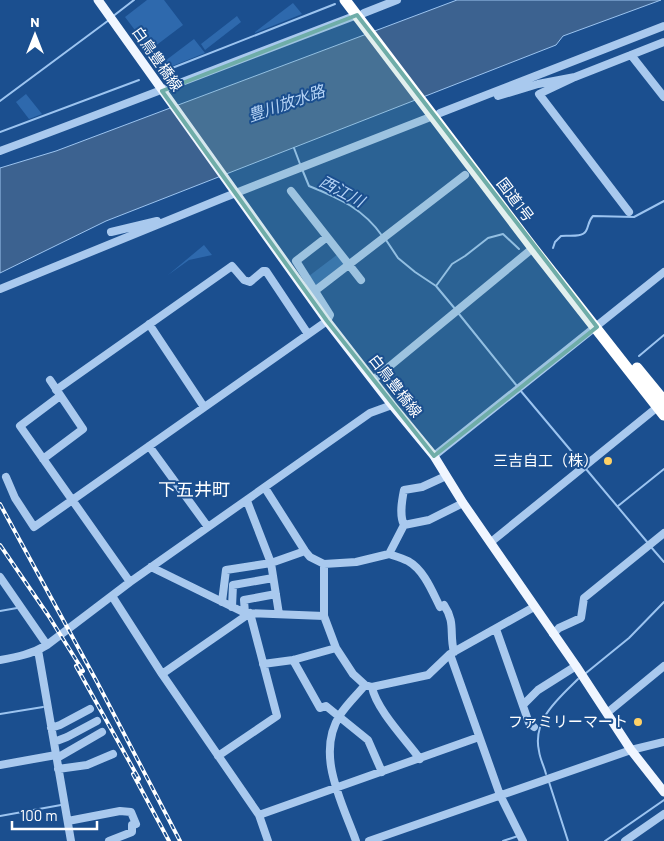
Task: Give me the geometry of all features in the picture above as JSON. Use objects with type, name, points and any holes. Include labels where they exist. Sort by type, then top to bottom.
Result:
[{"type":"highway","name":"国道1号","points":[[345,0],[363,18],[598,326],[662,406]]},
{"type":"highway","name":"国道1号","points":[[354,0],[363,18]]},
{"type":"highway","name":"国道1号","points":[[434,111],[532,248],[598,326]]},
{"type":"main road","name":"白鳥豊橋線","points":[[98,0],[327,321],[434,456],[463,503],[576,666],[631,750],[664,792]]},
{"type":"street","points":[[0,151],[164,93],[209,71],[363,18],[397,0]]},
{"type":"street","points":[[0,289],[434,111],[488,96],[664,26]]},
{"type":"street","points":[[629,212],[539,94],[664,42]]},
{"type":"street","points":[[631,55],[664,97]]},
{"type":"street","points":[[488,96],[499,96],[538,84],[575,78]]},
{"type":"street","points":[[316,290],[465,175]]},
{"type":"street","points":[[291,191],[361,280]]},
{"type":"street","points":[[110,232],[166,221]]},
{"type":"street","points":[[6,477],[15,498],[34,527],[327,321],[330,315],[296,260],[327,237]]},
{"type":"street","points":[[373,380],[532,248]]},
{"type":"street","points":[[130,582],[20,426],[58,393],[149,324],[232,266],[244,280],[250,282],[263,271],[266,271],[308,334]]},
{"type":"street","points":[[434,456],[664,272]]},
{"type":"street","points":[[149,324],[204,406]]},
{"type":"street","points":[[44,459],[82,429],[50,380]]},
{"type":"street","points":[[0,660],[20,656],[47,645],[130,582],[370,413],[392,405]]},
{"type":"street","points":[[491,542],[662,406]]},
{"type":"street","points":[[149,446],[208,527]]},
{"type":"street","points":[[389,554],[404,525],[402,521],[402,499],[404,490],[422,487],[446,476]]},
{"type":"street","points":[[265,488],[310,557],[324,564],[356,562],[389,554],[409,562],[426,580],[440,607],[444,605],[450,614],[452,653],[479,737],[500,795],[523,841]]},
{"type":"street","points":[[247,501],[270,563],[279,614]]},
{"type":"street","points":[[404,525],[429,520],[463,503]]},
{"type":"street","points":[[553,634],[559,628],[581,618],[584,598],[664,532]]},
{"type":"street","points":[[222,602],[226,570],[270,563],[305,551]]},
{"type":"street","points":[[324,564],[324,616],[336,648],[353,674],[369,686],[388,719],[420,759]]},
{"type":"street","points":[[151,567],[248,613],[324,616]]},
{"type":"street","points":[[0,577],[47,645]]},
{"type":"street","points":[[232,607],[233,585],[273,578]]},
{"type":"street","points":[[218,756],[277,716],[244,600],[276,594]]},
{"type":"street","points":[[112,596],[162,674],[259,815],[268,841]]},
{"type":"street","points":[[356,841],[329,762],[329,745],[339,718],[369,686],[428,676],[452,653],[534,607]]},
{"type":"street","points":[[162,674],[248,613]]},
{"type":"street","points":[[496,630],[529,723],[534,727]]},
{"type":"street","points":[[263,664],[293,660],[336,648]]},
{"type":"street","points":[[38,650],[71,841]]},
{"type":"street","points":[[293,660],[320,708],[326,706],[368,740],[382,772]]},
{"type":"street","points":[[523,706],[538,690],[576,666]]},
{"type":"street","points":[[606,713],[664,666]]},
{"type":"street","points":[[52,728],[90,709]]},
{"type":"street","points":[[54,742],[96,721]]},
{"type":"street","points":[[0,766],[56,757],[102,732]]},
{"type":"street","points":[[259,815],[479,737]]},
{"type":"street","points":[[369,841],[631,750],[664,742]]},
{"type":"street","points":[[58,769],[87,766],[114,754]]},
{"type":"street","points":[[68,821],[120,811],[131,812],[136,824],[132,825],[132,832],[109,841]]},
{"type":"street","points":[[625,841],[664,814]]},
{"type":"highlighted area","points":[[357,15],[597,327],[434,456],[327,321],[162,91]]},
{"type":"shaded area","points":[[147,0],[164,0],[183,25],[150,50],[125,17]]},
{"type":"shaded area","points":[[293,3],[302,14],[255,33],[255,32]]},
{"type":"shaded area","points":[[237,16],[241,22],[205,50],[201,44]]},
{"type":"shaded area","points":[[194,39],[205,53],[165,69],[161,64]]},
{"type":"shaded area","points":[[26,94],[42,114],[29,119],[16,102]]},
{"type":"shaded area","points":[[204,245],[212,255],[189,260],[168,275]]},
{"type":"shaded area","points":[[338,254],[345,263],[316,285],[309,276]]},
{"type":"water","name":"豊川放水路","points":[[457,0],[661,0],[563,36],[556,45],[106,221],[0,273],[0,168],[56,151]]},
{"type":"waterway","points":[[112,17],[134,0]]},
{"type":"waterway","points":[[167,70],[335,4]]},
{"type":"waterway","points":[[0,101],[109,20]]},
{"type":"waterway","points":[[0,132],[139,80]]},
{"type":"waterway","name":"西江川","points":[[294,148],[300,164]]},
{"type":"waterway","name":"西江川","points":[[302,169],[309,186],[350,205],[368,219],[383,237]]},
{"type":"waterway","points":[[553,248],[555,242],[561,236],[581,235],[584,233],[593,216],[634,217],[664,201]]},
{"type":"waterway","points":[[436,286],[452,264],[488,238],[503,234],[519,249]]},
{"type":"waterway","name":"西江川","points":[[386,240],[398,258],[436,286],[456,310]]},
{"type":"waterway","points":[[459,314],[517,386]]},
{"type":"waterway","points":[[639,356],[664,335]]},
{"type":"waterway","points":[[520,390],[583,465]]},
{"type":"waterway","points":[[586,469],[648,543]]},
{"type":"waterway","points":[[618,506],[664,469]]},
{"type":"waterway","points":[[651,547],[664,562]]},
{"type":"waterway","points":[[586,673],[629,638],[664,602]]},
{"type":"waterway","points":[[0,611],[17,608]]},
{"type":"waterway","points":[[546,774],[539,751],[539,729],[555,702],[578,679]]},
{"type":"waterway","points":[[0,714],[43,707]]},
{"type":"waterway","points":[[549,782],[568,841]]},
{"type":"waterway","points":[[605,841],[664,800]]},
{"type":"waterway","points":[[0,816],[61,805]]},
{"type":"waterway","points":[[503,841],[518,836]]},
{"type":"railway","points":[[0,504],[97,682],[180,841]]},
{"type":"railway","points":[[0,545],[48,615],[83,671]]},
{"type":"railway","points":[[76,666],[139,779]]},
{"type":"railway","points":[[133,774],[169,841]]},
{"type":"place","name":"三吉自工（株）","points":[[608,461]]},
{"type":"place","name":"ファミリーマート","points":[[638,722]]},
{"type":"district","name":"下五井町","points":[[194,490]]}]
